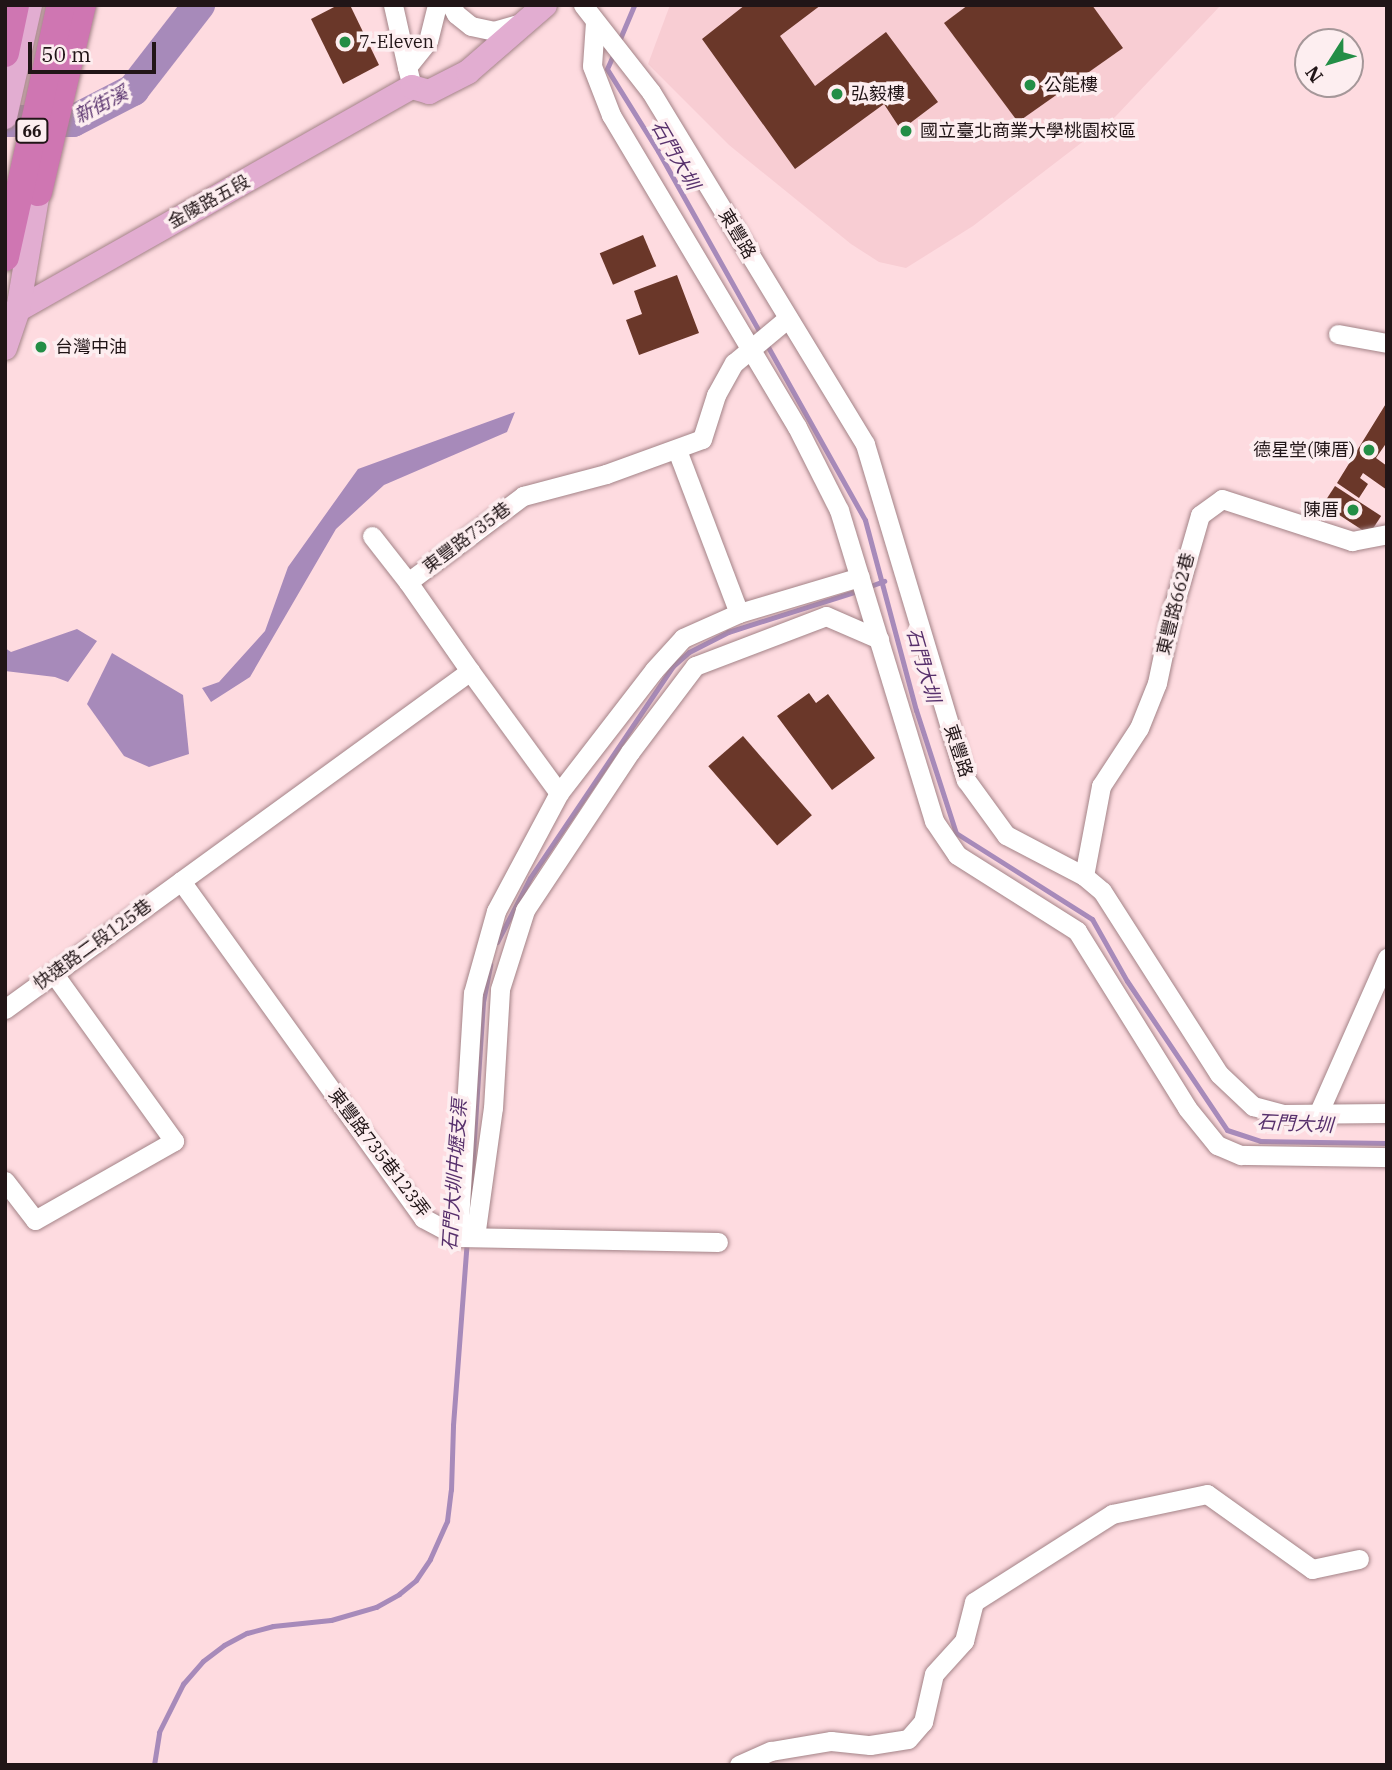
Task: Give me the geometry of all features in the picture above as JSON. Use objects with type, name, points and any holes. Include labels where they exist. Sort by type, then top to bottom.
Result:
[{"type":"highway","points":[[5,53],[15,5]]},
{"type":"highway","name":"66","points":[[5,179],[46,5]]},
{"type":"highway","name":"66","points":[[5,257],[61,5]]},
{"type":"highway","points":[[43,174],[82,5]]},
{"type":"main road","name":"66","points":[[6,113],[30,5]]},
{"type":"main road","name":"66","points":[[60,104],[72,5]]},
{"type":"main road","points":[[410,77],[429,92],[468,72],[506,43],[537,13]]},
{"type":"main road","name":"金陵路五段","points":[[12,314],[410,77]]},
{"type":"main road","points":[[5,348],[43,174]]},
{"type":"street","points":[[60,104],[94,5]]},
{"type":"street","points":[[393,5],[410,77]]},
{"type":"street","points":[[410,77],[428,41],[437,5]]},
{"type":"street","points":[[451,5],[456,14],[471,26],[494,31],[537,13]]},
{"type":"street","points":[[583,5],[599,27],[592,66],[611,115],[760,342],[797,427],[839,510],[934,821],[957,855],[1077,931],[1187,1108],[1217,1145],[1241,1155],[1387,1157]]},
{"type":"street","name":"東豐路","points":[[599,27],[650,92],[865,444],[966,780],[1006,835],[1084,876],[1102,891],[1219,1074],[1253,1106],[1283,1114],[1387,1113]]},
{"type":"street","name":"東豐路735巷","points":[[559,793],[408,582],[523,496],[677,450],[702,439],[716,395],[734,363],[788,318]]},
{"type":"street","points":[[1338,334],[1387,343]]},
{"type":"street","points":[[677,450],[739,613]]},
{"type":"street","name":"東豐路662巷","points":[[1084,876],[1101,786],[1139,728],[1157,682],[1172,612],[1200,515],[1222,499],[1352,541],[1387,534]]},
{"type":"street","points":[[372,536],[408,582]]},
{"type":"street","points":[[467,1237],[472,993],[496,911],[559,793],[654,670],[683,638],[739,613],[860,577]]},
{"type":"street","points":[[467,1237],[493,1108],[500,989],[525,910],[630,752],[695,666],[826,616],[879,639]]},
{"type":"street","points":[[181,881],[470,671]]},
{"type":"street","name":"東豐路735巷123弄","points":[[181,881],[423,1218],[467,1237],[718,1242]]},
{"type":"street","name":"快速路二段125巷","points":[[5,1009],[181,881]]},
{"type":"street","points":[[1318,1114],[1387,958]]},
{"type":"street","points":[[5,1181],[35,1220],[174,1141],[54,974]]},
{"type":"street","points":[[739,1765],[771,1751],[831,1741],[870,1745],[908,1739],[923,1722],[934,1674],[964,1641],[974,1602],[1112,1514],[1207,1494],[1312,1569],[1359,1559]]},
{"type":"shaded area","name":"國立臺北商業大學桃園校區","points":[[670,5],[1221,5],[1115,117],[973,226],[906,268],[879,262],[851,244],[729,145],[648,64]]},
{"type":"shaded area","points":[[515,412],[507,432],[384,485],[336,529],[250,677],[211,702],[202,688],[219,682],[265,631],[288,567],[358,469]]},
{"type":"shaded area","points":[[77,629],[97,641],[68,682],[55,677],[5,671],[5,648],[11,652]]},
{"type":"shaded area","points":[[112,653],[183,695],[189,754],[149,767],[124,756],[87,704]]},
{"type":"building","name":"7-Eleven","points":[[338,5],[350,5],[379,65],[343,84],[311,19]]},
{"type":"building","name":"弘毅樓","points":[[745,5],[821,5],[780,36],[815,86],[886,32],[938,102],[901,130],[884,104],[795,169],[702,39]]},
{"type":"building","name":"公能樓","points":[[968,5],[1092,5],[1123,48],[1018,122],[944,23]]},
{"type":"building","points":[[643,235],[656,266],[613,285],[600,253]]},
{"type":"building","points":[[677,275],[699,333],[639,355],[626,320],[642,314],[634,291]]},
{"type":"building","name":"德星堂(陳厝)","points":[[1387,402],[1387,442],[1376,458],[1387,466],[1387,490],[1363,473],[1360,478],[1368,484],[1359,498],[1337,483]]},
{"type":"building","name":"陳厝","points":[[1335,486],[1381,516],[1369,534],[1323,504]]},
{"type":"building","points":[[809,693],[816,703],[828,694],[875,758],[832,790],[777,716]]},
{"type":"building","points":[[743,736],[812,815],[777,845],[708,766]]},
{"type":"waterway","name":"新街溪","points":[[5,121],[73,121],[133,90],[199,5]]},
{"type":"waterway","name":"石門大圳","points":[[619,41],[634,5]]},
{"type":"waterway","name":"石門大圳","points":[[614,53],[607,69],[658,151],[865,520],[916,710],[956,833],[1092,919],[1127,981],[1227,1130],[1260,1141],[1387,1143]]},
{"type":"waterway","name":"石門大圳","points":[[873,585],[884,581]]},
{"type":"waterway","name":"石門大圳中壢支渠","points":[[497,942],[530,878],[673,666],[689,652],[728,632],[854,592]]},
{"type":"waterway","name":"石門大圳中壢支渠","points":[[469,1213],[483,1002],[490,965]]},
{"type":"waterway","name":"石門大圳中壢支渠","points":[[154,1765],[159,1732],[183,1684],[203,1661],[224,1645],[247,1633],[273,1626],[331,1620],[376,1607],[416,1580],[430,1559],[447,1521],[451,1490],[453,1425],[467,1240]]},
{"type":"place","name":"7-Eleven","points":[[345,42]]},
{"type":"place","name":"公能樓","points":[[1030,85]]},
{"type":"place","name":"弘毅樓","points":[[837,94]]},
{"type":"place","name":"國立臺北商業大學桃園校區","points":[[906,131]]},
{"type":"place","name":"台灣中油","points":[[41,347]]},
{"type":"place","name":"德星堂(陳厝)","points":[[1369,450]]},
{"type":"place","name":"陳厝","points":[[1353,510]]}]
